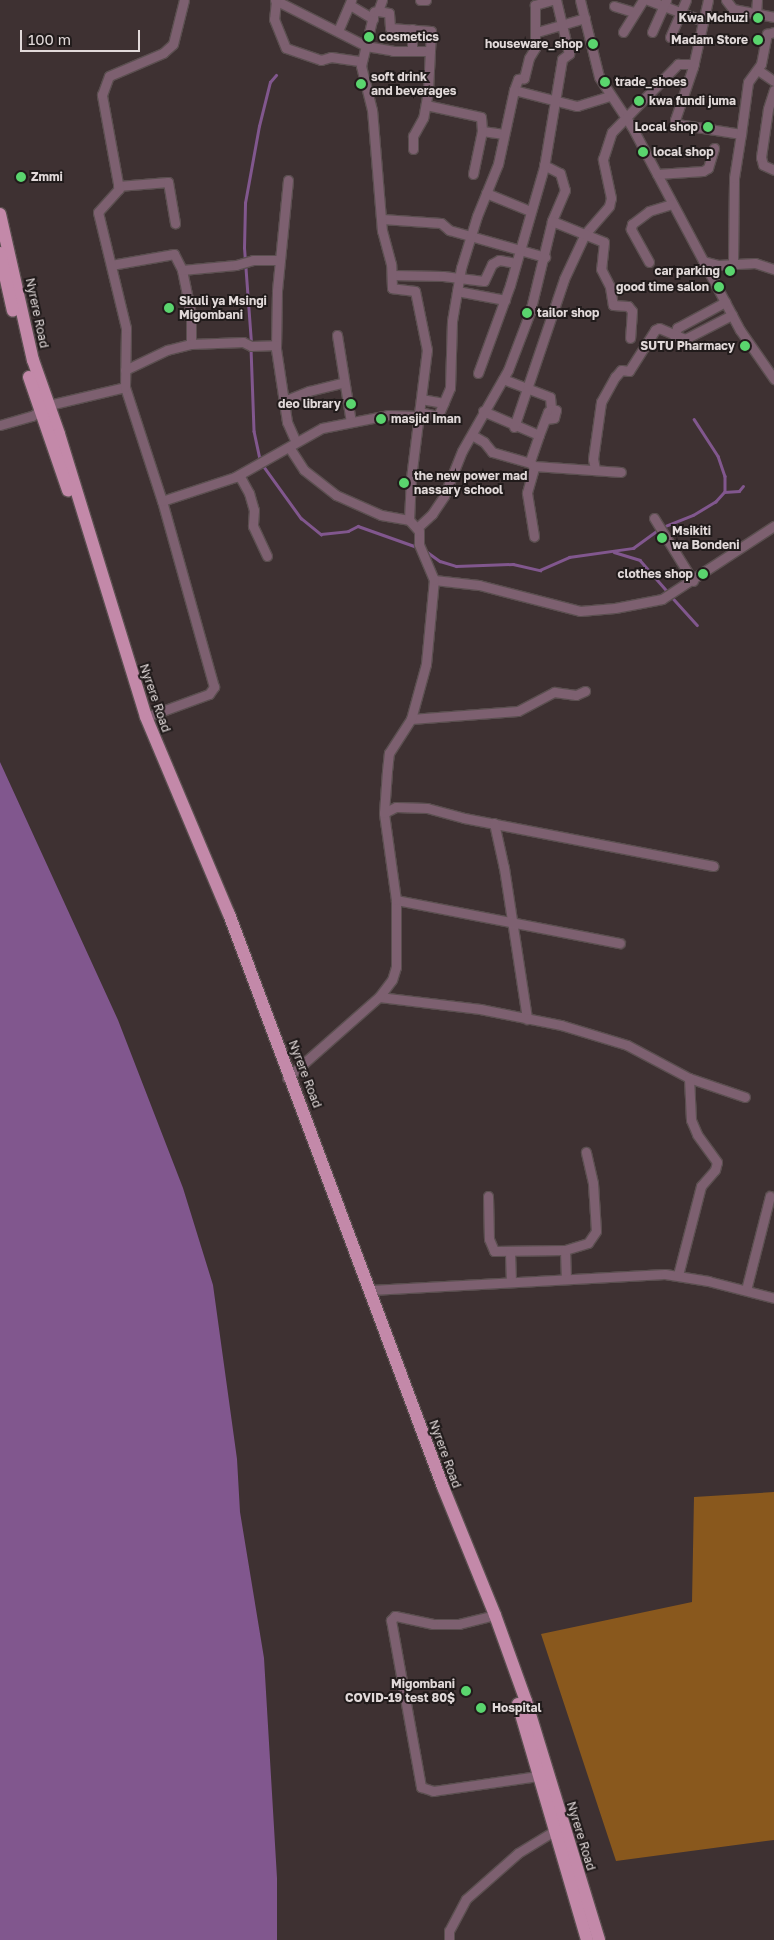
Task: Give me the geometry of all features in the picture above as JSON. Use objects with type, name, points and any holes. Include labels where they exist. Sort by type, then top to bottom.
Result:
[{"type":"main road","name":"Nyrere Road","points":[[0,214],[6,271],[23,353],[45,407],[146,717],[228,914],[491,1616],[526,1701],[587,1940]]},
{"type":"main road","name":"Nyrere Road","points":[[0,252],[6,271]]},
{"type":"main road","name":"Nyrere Road","points":[[45,407],[149,749],[288,1077],[372,1290],[491,1616],[539,1776],[598,1940]]},
{"type":"street","points":[[146,717],[209,694],[214,687],[162,501],[125,387],[126,328],[98,212],[118,192],[102,96],[104,84],[108,76],[163,53],[173,44],[179,32],[184,0]]},
{"type":"street","points":[[361,61],[332,56],[321,60],[286,48],[274,20],[275,0],[364,44],[393,51],[430,51]]},
{"type":"street","points":[[382,0],[378,11],[374,12],[361,61],[372,110],[382,219],[393,290],[415,291],[427,350],[409,520]]},
{"type":"street","points":[[420,0],[426,0]]},
{"type":"street","points":[[162,501],[239,475],[322,428],[388,415],[419,414],[438,416],[450,388],[449,357],[457,291],[470,237],[498,164],[514,90],[518,79],[524,78],[529,58],[535,48],[537,32],[535,5],[552,0]]},
{"type":"street","points":[[478,373],[505,300],[544,165],[562,59],[569,54],[564,25],[556,0]]},
{"type":"street","points":[[580,0],[600,77],[609,96],[626,120],[657,174],[724,302],[774,379]]},
{"type":"street","points":[[624,32],[642,0]]},
{"type":"street","points":[[648,0],[665,3],[681,14],[703,20]]},
{"type":"street","points":[[670,37],[686,0]]},
{"type":"street","points":[[708,0],[694,64],[675,122],[741,134]]},
{"type":"street","points":[[726,0],[733,9],[774,17]]},
{"type":"street","points":[[756,14],[757,0]]},
{"type":"street","points":[[338,31],[351,2],[373,19]]},
{"type":"street","points":[[652,32],[665,3]]},
{"type":"street","points":[[614,6],[634,12]]},
{"type":"street","points":[[378,11],[389,13],[390,28],[430,30],[426,105],[413,136],[413,149]]},
{"type":"street","points":[[537,32],[585,18]]},
{"type":"street","points":[[412,29],[412,51]]},
{"type":"street","points":[[733,263],[734,178],[748,82],[758,70],[768,34],[774,32]]},
{"type":"street","points":[[514,427],[564,279],[585,234],[609,206],[611,198],[603,159],[612,132],[626,120],[678,64],[694,64]]},
{"type":"street","points":[[758,70],[774,81]]},
{"type":"street","points":[[514,90],[555,102],[577,106],[609,96]]},
{"type":"street","points":[[774,90],[768,109],[761,157],[763,166],[774,170]]},
{"type":"street","points":[[426,105],[481,117],[482,131],[473,174]]},
{"type":"street","points":[[482,131],[504,134]]},
{"type":"street","points":[[657,174],[703,171],[708,168],[714,148]]},
{"type":"street","points":[[417,528],[432,514],[444,496],[462,450],[472,435],[482,411],[502,379],[530,312],[545,257],[552,221],[565,190],[560,173],[544,165]]},
{"type":"street","points":[[288,180],[280,260],[276,345],[292,445],[304,470],[336,495],[381,515],[409,520],[417,528],[420,547],[434,580],[426,664],[411,719],[389,753],[384,812],[396,900],[396,967],[392,980],[379,997],[288,1077]]},
{"type":"street","points":[[118,186],[168,182],[175,223]]},
{"type":"street","points":[[486,193],[530,211]]},
{"type":"street","points":[[648,262],[631,229],[632,224],[649,211],[672,204]]},
{"type":"street","points":[[382,219],[440,222],[449,230],[545,257]]},
{"type":"street","points":[[552,221],[585,234],[606,245],[601,269],[610,287],[613,305],[628,306],[632,311],[630,338]]},
{"type":"street","points":[[111,265],[174,254],[182,270],[191,314],[191,344]]},
{"type":"street","points":[[182,270],[280,260]]},
{"type":"street","points":[[483,295],[484,281],[492,264],[499,260],[516,263]]},
{"type":"street","points":[[703,262],[755,263],[774,269]]},
{"type":"street","points":[[392,275],[484,281]]},
{"type":"street","points":[[457,291],[505,300]]},
{"type":"street","points":[[674,336],[677,328],[724,302]]},
{"type":"street","points":[[595,468],[593,459],[599,417],[611,383],[621,370],[628,371],[657,328],[685,340],[732,315]]},
{"type":"street","points":[[337,334],[351,422]]},
{"type":"street","points":[[124,370],[167,350],[191,344],[276,345]]},
{"type":"street","points":[[502,379],[550,397],[551,409],[539,435],[527,493],[534,536]]},
{"type":"street","points":[[284,401],[309,390],[344,382]]},
{"type":"street","points":[[0,425],[45,407],[125,387]]},
{"type":"street","points":[[421,399],[444,403]]},
{"type":"street","points":[[482,411],[514,427],[539,435]]},
{"type":"street","points":[[472,435],[484,442],[492,452],[532,464],[595,468],[621,472]]},
{"type":"street","points":[[239,475],[249,493],[254,510],[254,526],[267,556]]},
{"type":"street","points":[[654,518],[693,581]]},
{"type":"street","points":[[434,580],[479,585],[580,610],[615,608],[667,596],[693,581],[774,526]]},
{"type":"street","points":[[411,719],[518,711],[554,692],[576,695],[585,691]]},
{"type":"street","points":[[384,812],[396,807],[427,808],[713,866]]},
{"type":"street","points":[[494,823],[504,868],[511,924],[527,1019]]},
{"type":"street","points":[[396,900],[620,944]]},
{"type":"street","points":[[379,997],[527,1019],[627,1045],[689,1078],[745,1097]]},
{"type":"street","points":[[678,1274],[701,1186],[715,1170],[717,1162],[697,1134],[691,1120],[689,1078]]},
{"type":"street","points":[[488,1196],[490,1248],[510,1253],[565,1250],[588,1242],[596,1231],[593,1183],[586,1152]]},
{"type":"street","points":[[746,1290],[770,1196]]},
{"type":"street","points":[[565,1250],[566,1280]]},
{"type":"street","points":[[510,1253],[511,1282]]},
{"type":"street","points":[[372,1290],[678,1274],[774,1298]]},
{"type":"street","points":[[491,1616],[459,1624],[433,1624],[395,1616],[391,1620],[421,1787],[433,1791],[539,1776]]},
{"type":"street","points":[[449,1940],[449,1931],[466,1899],[490,1875],[559,1828]]},
{"type":"shaded area","points":[[0,762],[118,1020],[183,1188],[213,1285],[237,1459],[240,1512],[264,1658],[277,1878],[277,1940],[0,1940]]},
{"type":"shaded area","points":[[774,1492],[774,1840],[616,1861],[541,1634],[692,1602],[694,1497]]},
{"type":"waterway","points":[[251,343],[244,248],[245,203],[259,126],[270,82],[276,75]]},
{"type":"waterway","points":[[251,348],[254,431],[260,459]]},
{"type":"waterway","points":[[694,419],[718,456],[725,476],[725,490]]},
{"type":"waterway","points":[[262,464],[301,518],[321,534],[348,531],[358,526],[417,547]]},
{"type":"waterway","points":[[663,527],[693,515],[715,502],[724,492],[739,491],[743,486]]},
{"type":"waterway","points":[[426,551],[440,561],[456,566],[513,564],[540,570],[569,557],[633,548],[658,530]]},
{"type":"waterway","points":[[614,552],[640,560],[668,592]]},
{"type":"waterway","points":[[671,596],[697,625]]},
{"type":"place","name":"Kwa Mchuzi","points":[[758,18]]},
{"type":"place","name":"cosmetics","points":[[369,37]]},
{"type":"place","name":"Madam Store","points":[[758,40]]},
{"type":"place","name":"houseware_shop","points":[[593,44]]},
{"type":"place","name":"trade_shoes","points":[[605,82]]},
{"type":"place","name":"soft drink and beverages","points":[[361,84]]},
{"type":"place","name":"kwa fundi juma","points":[[639,101]]},
{"type":"place","name":"Local shop","points":[[708,127]]},
{"type":"place","name":"local shop","points":[[643,152]]},
{"type":"place","name":"Zmmi","points":[[21,177]]},
{"type":"place","name":"car parking","points":[[730,271]]},
{"type":"place","name":"good time salon","points":[[719,287]]},
{"type":"place","name":"Skuli ya Msingi Migombani","points":[[169,308]]},
{"type":"place","name":"tailor shop","points":[[527,313]]},
{"type":"place","name":"SUTU Pharmacy","points":[[745,346]]},
{"type":"place","name":"deo library","points":[[351,404]]},
{"type":"place","name":"masjid Iman","points":[[381,419]]},
{"type":"place","name":"the new power mad nassary school","points":[[404,483]]},
{"type":"place","name":"Msikiti wa Bondeni","points":[[662,538]]},
{"type":"place","name":"clothes shop","points":[[703,574]]},
{"type":"place","name":"Migombani COVID-19 test 80$","points":[[466,1691]]},
{"type":"place","name":"Hospital","points":[[481,1708]]}]
